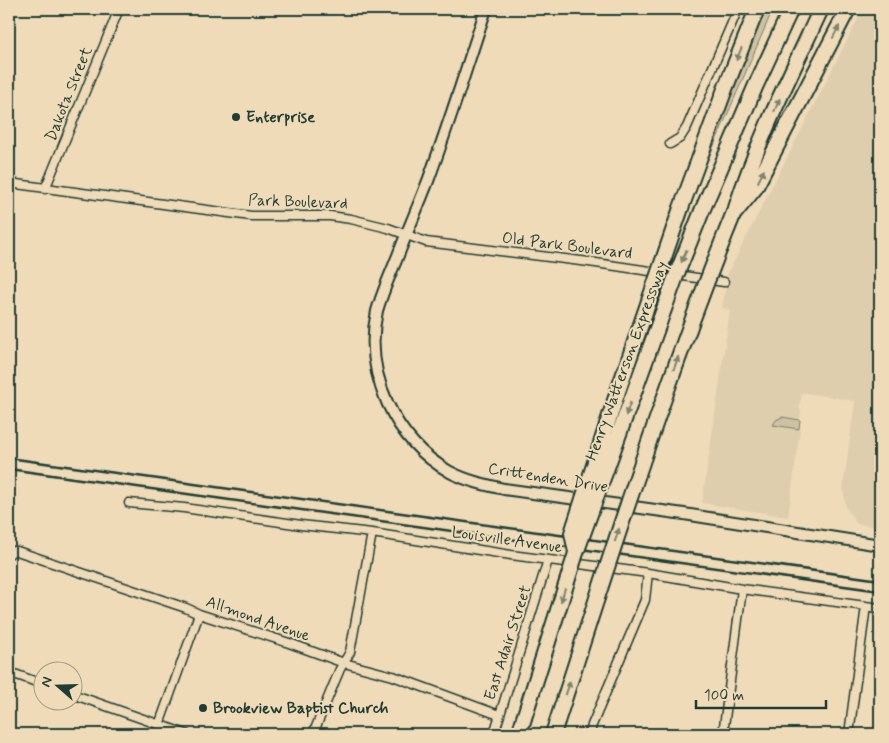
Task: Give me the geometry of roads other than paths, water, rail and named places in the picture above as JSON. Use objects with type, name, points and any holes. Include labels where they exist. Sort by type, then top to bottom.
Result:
[{"type":"highway","points":[[576,553],[572,533],[621,382],[681,208],[757,9]]},
{"type":"highway","name":"Henry Watterson Expressway","points":[[519,734],[576,553],[676,276],[745,109],[791,9]]},
{"type":"highway","points":[[553,734],[649,440],[690,324],[733,216],[747,175],[821,9]]},
{"type":"highway","points":[[733,216],[756,188],[848,9]]},
{"type":"main road","points":[[406,235],[449,123],[486,9]]},
{"type":"main road","name":"Crittenden Drive","points":[[406,235],[377,312],[373,344],[379,382],[390,410],[403,431],[418,448],[451,472],[476,482],[504,489],[684,514],[880,545]]},
{"type":"street","name":"Dakota Street","points":[[45,189],[119,9]]},
{"type":"street","points":[[670,144],[680,138],[687,127],[738,9]]},
{"type":"street","name":"Park Boulevard","points":[[9,183],[251,216],[330,216],[373,224],[406,235]]},
{"type":"street","name":"Old Park Boulevard","points":[[406,235],[426,242],[630,267],[724,282]]},
{"type":"street","name":"Louisville Avenue","points":[[130,503],[184,508],[372,534],[880,608]]},
{"type":"street","points":[[313,734],[350,652],[372,534]]},
{"type":"street","name":"Allmond Avenue","points":[[9,554],[17,551],[344,663],[393,676],[499,715]]},
{"type":"street","name":"East Adair Street","points":[[494,734],[548,560]]},
{"type":"street","points":[[590,734],[592,725],[645,600],[648,573]]},
{"type":"street","points":[[723,734],[742,589]]},
{"type":"street","points":[[849,734],[866,606]]},
{"type":"street","points":[[160,725],[198,614]]},
{"type":"street","points":[[9,672],[32,680]]},
{"type":"street","points":[[82,697],[186,734]]},
{"type":"railway","points":[[9,458],[880,580]]},
{"type":"railway","points":[[9,469],[880,591]]},
{"type":"place","name":"Enterprise","points":[[236,117]]},
{"type":"place","name":"Brookview Baptist Church","points":[[203,708]]}]
